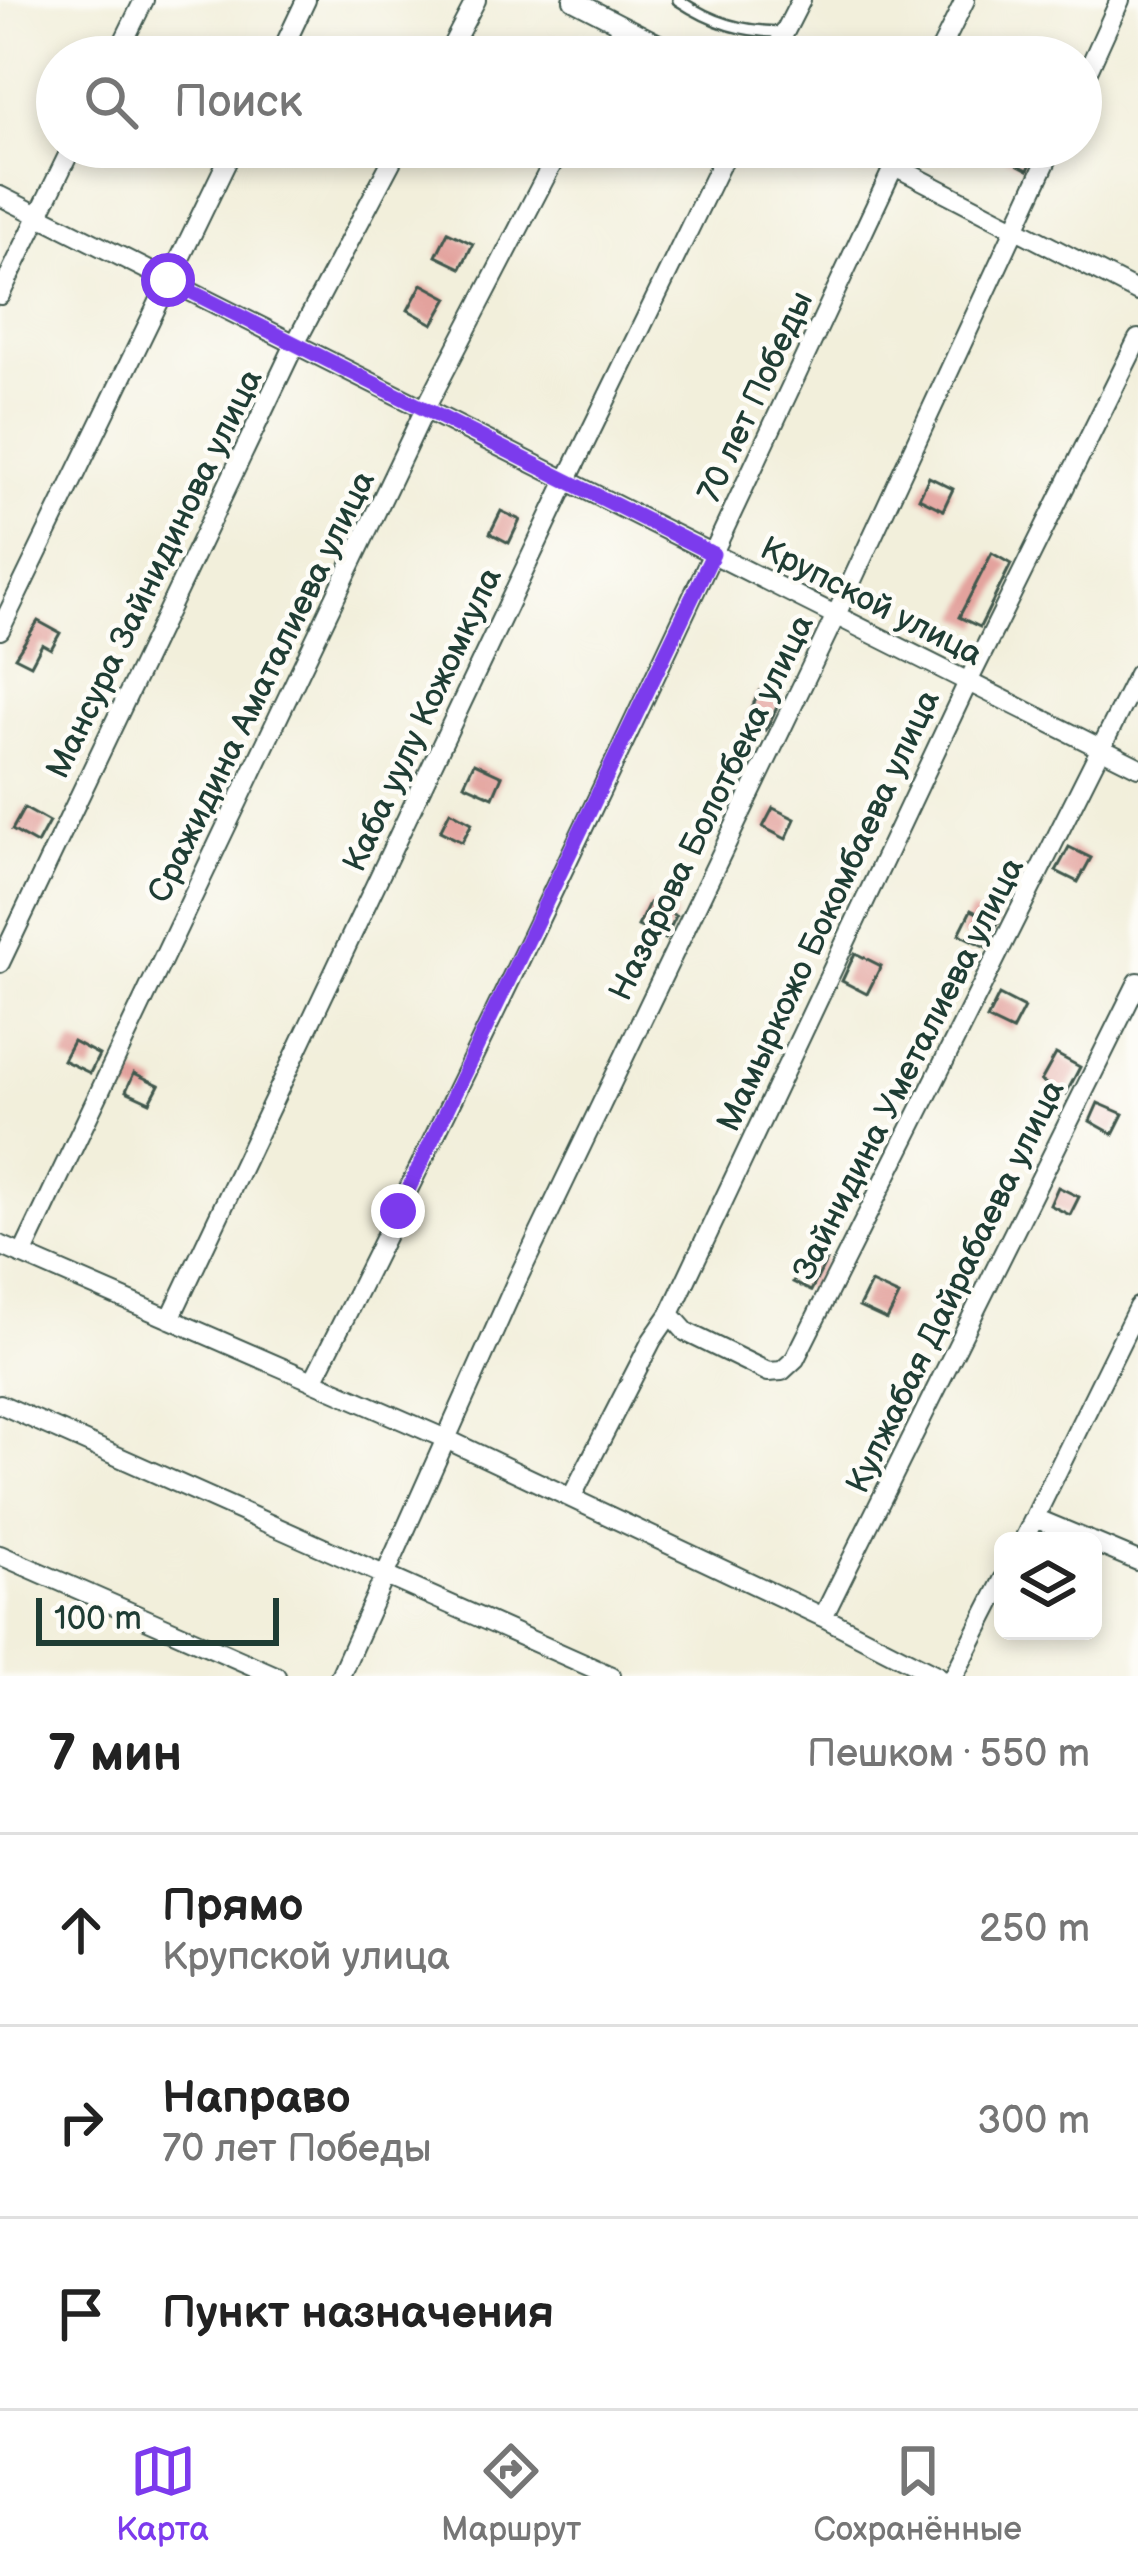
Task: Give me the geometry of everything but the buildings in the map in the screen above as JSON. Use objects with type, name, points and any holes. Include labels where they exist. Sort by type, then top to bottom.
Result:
[{"type":"street","points":[[126,36],[144,0]]},
{"type":"street","points":[[289,36],[307,0]]},
{"type":"street","points":[[457,36],[476,0]]},
{"type":"street","points":[[573,0],[642,36]]},
{"type":"street","points":[[782,36],[801,0]]},
{"type":"street","points":[[947,36],[964,0]]},
{"type":"street","points":[[1102,40],[1120,0]]},
{"type":"street","points":[[618,36],[623,26]]},
{"type":"street","points":[[0,295],[62,168]]},
{"type":"street","points":[[0,630],[224,168]]},
{"type":"street","name":"Мансура Зайнидинова улица","points":[[0,964],[296,344],[388,168]]},
{"type":"street","name":"Сражидина Аматалиева улица","points":[[22,1255],[425,409],[550,168]]},
{"type":"street","name":"Каба уулу Кожомкула","points":[[170,1319],[718,168]]},
{"type":"street","name":"70 лет Победы","points":[[313,1381],[713,554],[891,168]]},
{"type":"street","points":[[917,168],[1016,229],[1138,292]]},
{"type":"street","name":"Назарова Болотбека улица","points":[[340,1676],[517,1280],[836,615],[1044,168]]},
{"type":"street","name":"Крупской улица","points":[[0,196],[1138,767]]},
{"type":"street","name":"Мамыркожо Бокомбаева улица","points":[[571,1498],[670,1314],[968,682],[1138,339]]},
{"type":"street","name":"Зайнидина Уметалиева улица","points":[[670,1314],[686,1332],[767,1372],[782,1371],[795,1358],[1138,674]]},
{"type":"street","name":"Кулжабая Дайрабаева улица","points":[[823,1617],[1138,982]]},
{"type":"street","points":[[0,1246],[446,1439],[938,1676]]},
{"type":"street","points":[[1028,1532],[1138,1307]]},
{"type":"street","points":[[0,1404],[611,1676]]},
{"type":"street","points":[[1035,1517],[1069,1532]]},
{"type":"street","points":[[1102,1546],[1138,1561]]},
{"type":"street","points":[[0,1555],[276,1676]]},
{"type":"street","points":[[954,1676],[994,1598]]},
{"type":"lane","points":[[678,0],[699,14],[747,32],[784,32]]},
{"type":"route","points":[[168,280],[713,554],[398,1211]]}]
